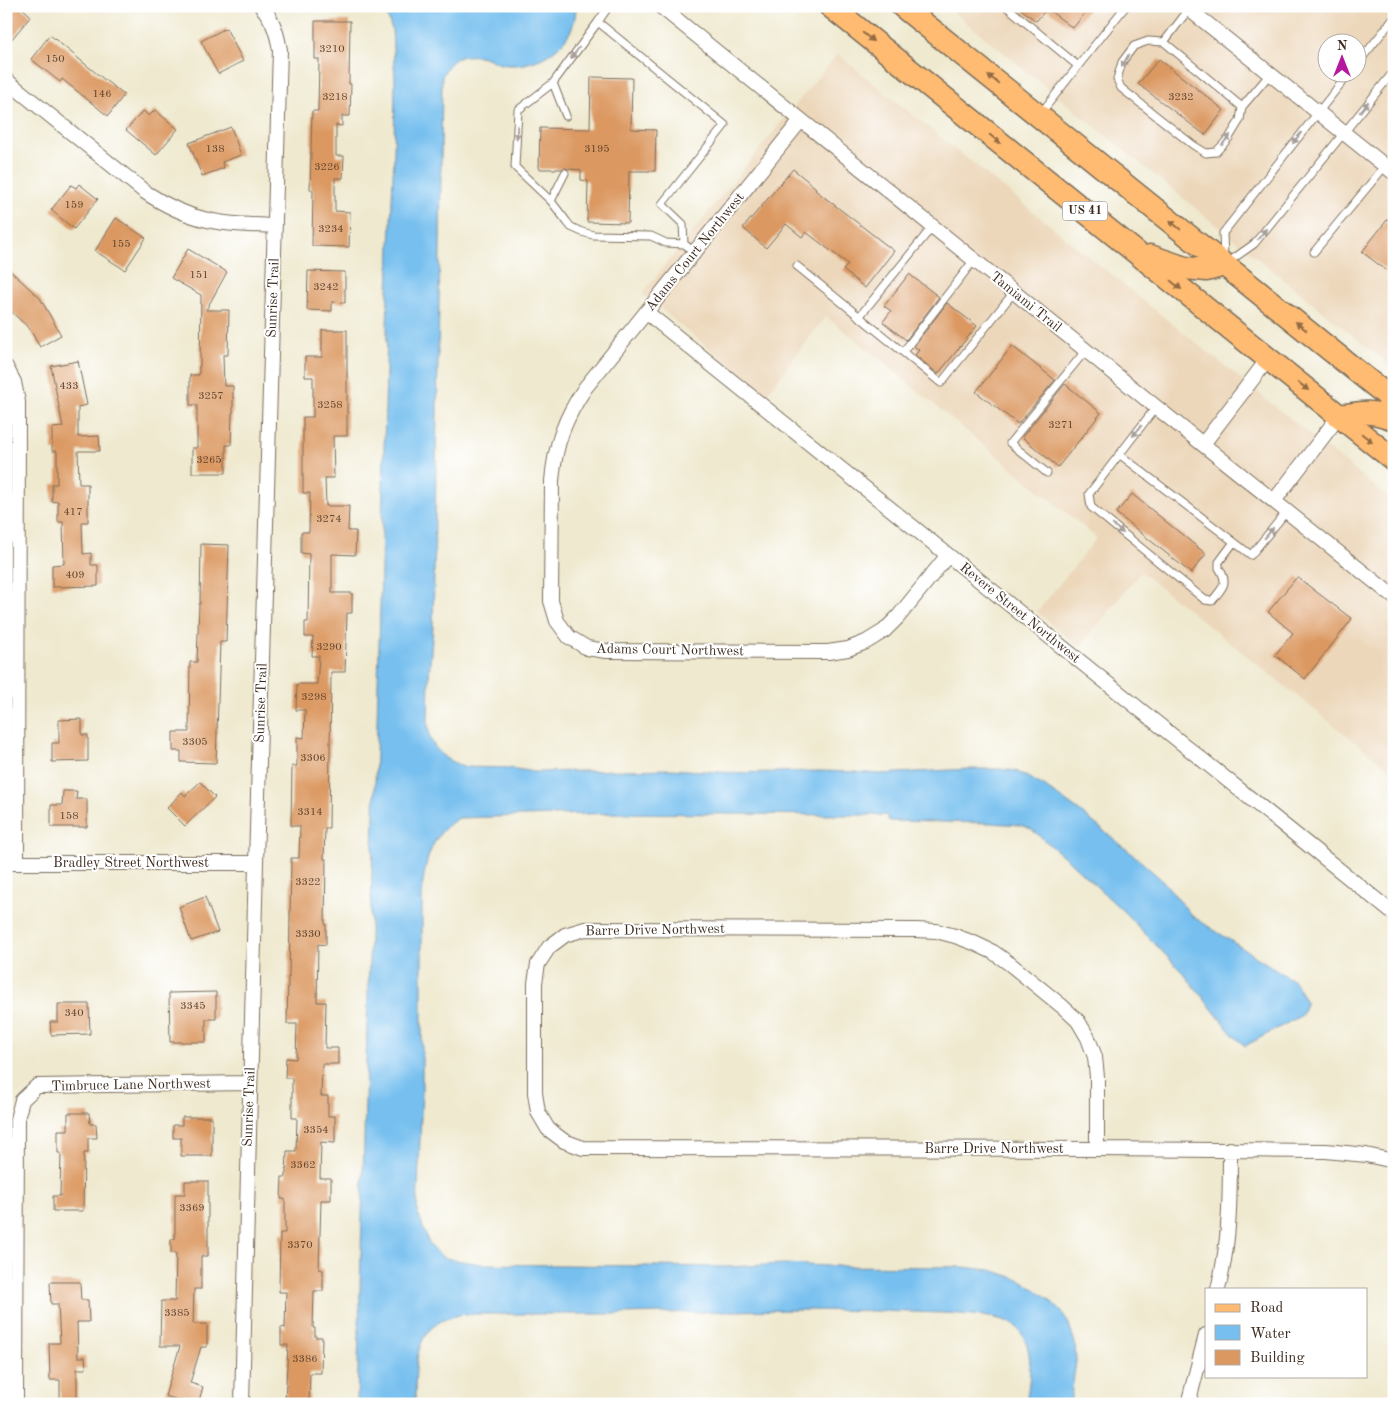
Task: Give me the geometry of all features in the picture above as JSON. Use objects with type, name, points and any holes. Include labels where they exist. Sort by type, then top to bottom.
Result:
[{"type":"main road","name":"US 41","points":[[830,6],[1394,460]]},
{"type":"main road","points":[[902,6],[1394,401]]},
{"type":"main road","points":[[1132,250],[1185,268],[1207,270],[1225,265]]},
{"type":"main road","points":[[1340,416],[1361,412],[1379,413],[1394,419]]},
{"type":"street","name":"Sunrise Trail","points":[[242,1404],[280,50],[276,30],[261,6]]},
{"type":"street","name":"Tamiami Trail","points":[[660,6],[1394,597]]},
{"type":"street","points":[[1187,8],[1389,170]]},
{"type":"street","points":[[6,80],[145,192],[162,203],[199,219],[219,223],[275,226]]},
{"type":"street","name":"Adams Court Northwest","points":[[801,120],[689,248],[646,312],[585,388],[569,414],[558,442],[552,481],[551,602],[557,621],[569,637],[586,648],[606,651],[828,652],[848,649],[884,632],[948,555]]},
{"type":"street","name":"Revere Street Northwest","points":[[646,312],[1394,914]]},
{"type":"street","points":[[1203,444],[1268,359]]},
{"type":"street","points":[[6,367],[14,382],[18,402],[12,863]]},
{"type":"street","points":[[1274,500],[1340,416]]},
{"type":"street","name":"Bradley Street Northwest","points":[[12,863],[256,863]]},
{"type":"street","name":"Barre Drive Northwest","points":[[1097,1149],[1098,1077],[1095,1057],[1088,1038],[1078,1021],[1010,964],[992,952],[955,936],[936,931],[916,930],[585,929],[565,935],[549,946],[538,964],[535,983],[535,1093],[538,1112],[548,1129],[564,1142],[583,1148],[1326,1150],[1394,1161]]},
{"type":"street","name":"Timbruce Lane Northwest","points":[[16,1404],[17,1119],[22,1100],[37,1086],[250,1083]]},
{"type":"street","points":[[1218,1288],[1226,1245],[1230,1206],[1230,1150]]},
{"type":"street","points":[[1188,1404],[1205,1339]]},
{"type":"lane","points":[[598,22],[725,126],[662,204],[683,224],[689,248],[666,243],[651,236],[593,236],[571,227],[551,202],[515,168],[518,110],[552,83],[608,6]]},
{"type":"lane","points":[[1006,6],[1078,66]]},
{"type":"lane","points":[[1039,116],[1126,6]]},
{"type":"lane","points":[[1164,42],[1187,8]]},
{"type":"lane","points":[[1368,50],[1394,18]]},
{"type":"lane","points":[[1242,107],[1164,42],[1148,41],[1134,46],[1122,62],[1118,79],[1120,88],[1206,153],[1216,152],[1229,138],[1240,120],[1242,107],[1270,74]]},
{"type":"lane","points":[[1225,265],[1254,244],[1394,71]]},
{"type":"lane","points":[[1225,265],[1223,233],[1342,82]]},
{"type":"lane","points":[[552,83],[566,116]]},
{"type":"lane","points":[[1314,252],[1389,170]]},
{"type":"lane","points":[[551,202],[565,173]]},
{"type":"lane","points":[[859,317],[932,226]]},
{"type":"lane","points":[[903,352],[974,260]]},
{"type":"lane","points":[[797,266],[941,383],[1014,292]]},
{"type":"lane","points":[[1047,473],[1010,444],[1086,350]]},
{"type":"lane","points":[[1156,407],[1089,494],[1091,508],[1205,600],[1212,601],[1224,586],[1225,577],[1219,568],[1219,562],[1234,542]]},
{"type":"lane","points":[[1119,454],[1251,555],[1287,511]]},
{"type":"shaded area","points":[[946,6],[1394,6],[1394,369]]},
{"type":"shaded area","points":[[837,54],[1394,502],[1394,773],[1141,572],[1079,648],[1037,612],[1097,538],[826,316],[766,395],[642,294]]},
{"type":"water","points":[[384,6],[576,6],[573,26],[570,32],[557,48],[540,59],[511,65],[499,64],[481,56],[463,56],[452,62],[442,76],[433,626],[428,724],[430,738],[445,758],[463,767],[509,768],[535,772],[670,769],[734,773],[820,771],[880,774],[968,769],[1016,771],[1044,786],[1078,810],[1136,857],[1164,882],[1192,916],[1294,981],[1306,1002],[1302,1015],[1245,1046],[1233,1035],[1184,974],[1124,912],[1066,858],[1031,829],[1021,825],[889,821],[886,815],[618,813],[459,818],[449,824],[431,849],[425,869],[422,891],[422,1091],[417,1211],[428,1241],[434,1250],[444,1258],[480,1264],[727,1267],[784,1264],[963,1267],[991,1270],[1021,1280],[1048,1298],[1062,1312],[1069,1324],[1075,1343],[1076,1361],[1070,1404],[1026,1404],[1030,1373],[1029,1351],[1021,1333],[1014,1325],[1006,1321],[950,1313],[755,1310],[622,1314],[466,1314],[448,1318],[435,1325],[426,1334],[421,1345],[417,1358],[415,1404],[357,1404],[388,292],[394,153],[395,80],[392,30]]},
{"type":"building","points":[[6,6],[20,6],[31,16],[6,46]]},
{"type":"building","points":[[1017,6],[1091,6],[1073,28],[1047,9],[1036,21]]},
{"type":"building","points":[[315,21],[350,21],[350,116],[342,116],[342,126],[336,125],[336,156],[344,156],[343,178],[335,178],[335,211],[350,212],[349,247],[312,246],[313,190],[310,190],[312,111],[318,111],[319,59],[315,59]]},
{"type":"building","points":[[226,28],[243,61],[218,74],[201,41]]},
{"type":"building","points":[[50,35],[124,95],[108,116],[62,79],[60,82],[31,59]]},
{"type":"building","points":[[1159,59],[1224,110],[1205,135],[1138,84]]},
{"type":"building","points":[[591,77],[632,78],[631,129],[656,130],[655,171],[629,171],[628,223],[587,222],[588,181],[581,180],[581,170],[565,168],[539,169],[540,128],[590,129]]},
{"type":"building","points":[[155,110],[178,129],[156,155],[126,130],[143,111],[149,116]]},
{"type":"building","points":[[231,127],[241,155],[222,162],[224,168],[202,176],[189,143]]},
{"type":"building","points":[[793,169],[816,188],[815,190],[894,251],[865,288],[843,270],[848,264],[806,232],[802,237],[786,224],[766,248],[743,228]]},
{"type":"building","points":[[79,184],[98,199],[74,229],[51,210],[71,185],[76,188]]},
{"type":"building","points":[[1394,211],[1394,276],[1362,252]]},
{"type":"building","points":[[116,218],[146,238],[125,270],[95,251]]},
{"type":"building","points":[[188,249],[227,272],[206,310],[229,310],[228,355],[223,355],[224,386],[233,386],[233,413],[231,445],[226,445],[226,473],[192,473],[192,448],[197,448],[197,405],[190,405],[190,375],[199,375],[201,295],[171,278]]},
{"type":"building","points":[[6,267],[40,298],[61,335],[40,347],[29,328],[6,307]]},
{"type":"building","points":[[308,271],[345,272],[345,303],[332,302],[332,311],[307,310]]},
{"type":"building","points":[[909,274],[939,297],[906,340],[883,322],[891,311],[884,306]]},
{"type":"building","points":[[947,303],[977,326],[938,374],[915,355],[919,350],[914,346]]},
{"type":"building","points":[[322,330],[347,330],[347,436],[333,436],[334,478],[325,478],[326,506],[349,506],[348,531],[356,531],[355,555],[332,554],[332,593],[352,593],[352,613],[347,613],[345,672],[331,672],[329,828],[325,828],[324,859],[326,859],[326,945],[318,944],[317,1002],[326,1002],[325,1048],[338,1048],[338,1064],[322,1064],[321,1096],[328,1096],[328,1116],[335,1116],[335,1143],[321,1142],[320,1178],[331,1178],[331,1200],[321,1200],[319,1269],[323,1270],[323,1291],[314,1291],[313,1328],[315,1328],[315,1337],[322,1337],[321,1373],[310,1373],[309,1404],[285,1404],[288,1345],[281,1345],[281,1327],[285,1328],[286,1292],[279,1292],[280,1233],[285,1233],[285,1199],[281,1199],[282,1177],[286,1177],[287,1151],[296,1151],[297,1118],[292,1118],[292,1078],[285,1078],[286,1058],[296,1059],[297,1024],[287,1024],[291,858],[299,858],[300,826],[291,826],[292,766],[297,766],[297,737],[304,738],[305,710],[296,710],[297,684],[317,684],[319,656],[312,656],[313,637],[305,637],[305,622],[308,622],[309,554],[301,553],[301,532],[309,532],[310,493],[303,493],[303,417],[313,417],[313,377],[305,377],[305,357],[322,357]]},
{"type":"building","points":[[1012,346],[1055,380],[1018,424],[976,392]]},
{"type":"building","points":[[78,361],[87,405],[78,407],[78,437],[99,436],[100,451],[78,451],[79,484],[88,484],[88,522],[82,522],[83,554],[91,553],[91,565],[98,565],[98,586],[52,587],[52,565],[64,564],[63,522],[58,522],[58,501],[52,502],[52,484],[57,484],[57,451],[52,451],[52,428],[63,427],[51,366]]},
{"type":"building","points":[[1065,384],[1101,413],[1058,467],[1022,437]]},
{"type":"building","points":[[1132,494],[1206,554],[1191,573],[1116,513]]},
{"type":"building","points":[[201,544],[229,545],[226,642],[220,642],[216,763],[181,762],[181,751],[173,751],[173,732],[189,732],[190,662],[197,662]]},
{"type":"building","points":[[1297,577],[1352,619],[1305,679],[1275,655],[1293,633],[1268,612]]},
{"type":"building","points":[[82,719],[82,735],[88,735],[88,761],[52,762],[52,743],[59,743],[59,720]]},
{"type":"building","points":[[200,782],[215,797],[185,826],[167,808],[182,792],[185,796]]},
{"type":"building","points":[[63,791],[77,791],[76,799],[87,799],[87,827],[51,827],[51,805],[62,805]]},
{"type":"building","points":[[205,897],[218,932],[191,941],[179,907]]},
{"type":"building","points":[[216,992],[216,1019],[206,1019],[206,1042],[170,1042],[169,993]]},
{"type":"building","points":[[58,1004],[89,1004],[90,1034],[51,1035],[50,1022],[58,1022]]},
{"type":"building","points":[[68,1113],[89,1113],[90,1124],[96,1124],[97,1138],[88,1138],[88,1153],[84,1153],[83,1211],[53,1211],[53,1196],[60,1196],[61,1153],[58,1153],[58,1130],[68,1130]]},
{"type":"building","points":[[182,1117],[212,1117],[212,1156],[181,1156],[181,1138],[173,1138],[173,1125],[182,1125]]},
{"type":"building","points":[[185,1181],[208,1181],[208,1256],[201,1256],[201,1289],[194,1289],[193,1324],[207,1324],[207,1347],[201,1347],[190,1383],[203,1387],[198,1404],[191,1404],[165,1396],[180,1346],[160,1346],[161,1301],[175,1301],[176,1253],[171,1253],[171,1239],[175,1239],[175,1194],[185,1194]]},
{"type":"building","points":[[50,1282],[80,1282],[81,1300],[88,1300],[89,1322],[77,1322],[78,1357],[85,1357],[86,1369],[77,1369],[77,1404],[60,1404],[60,1380],[50,1380],[49,1343],[60,1343],[58,1304],[51,1304]]}]
